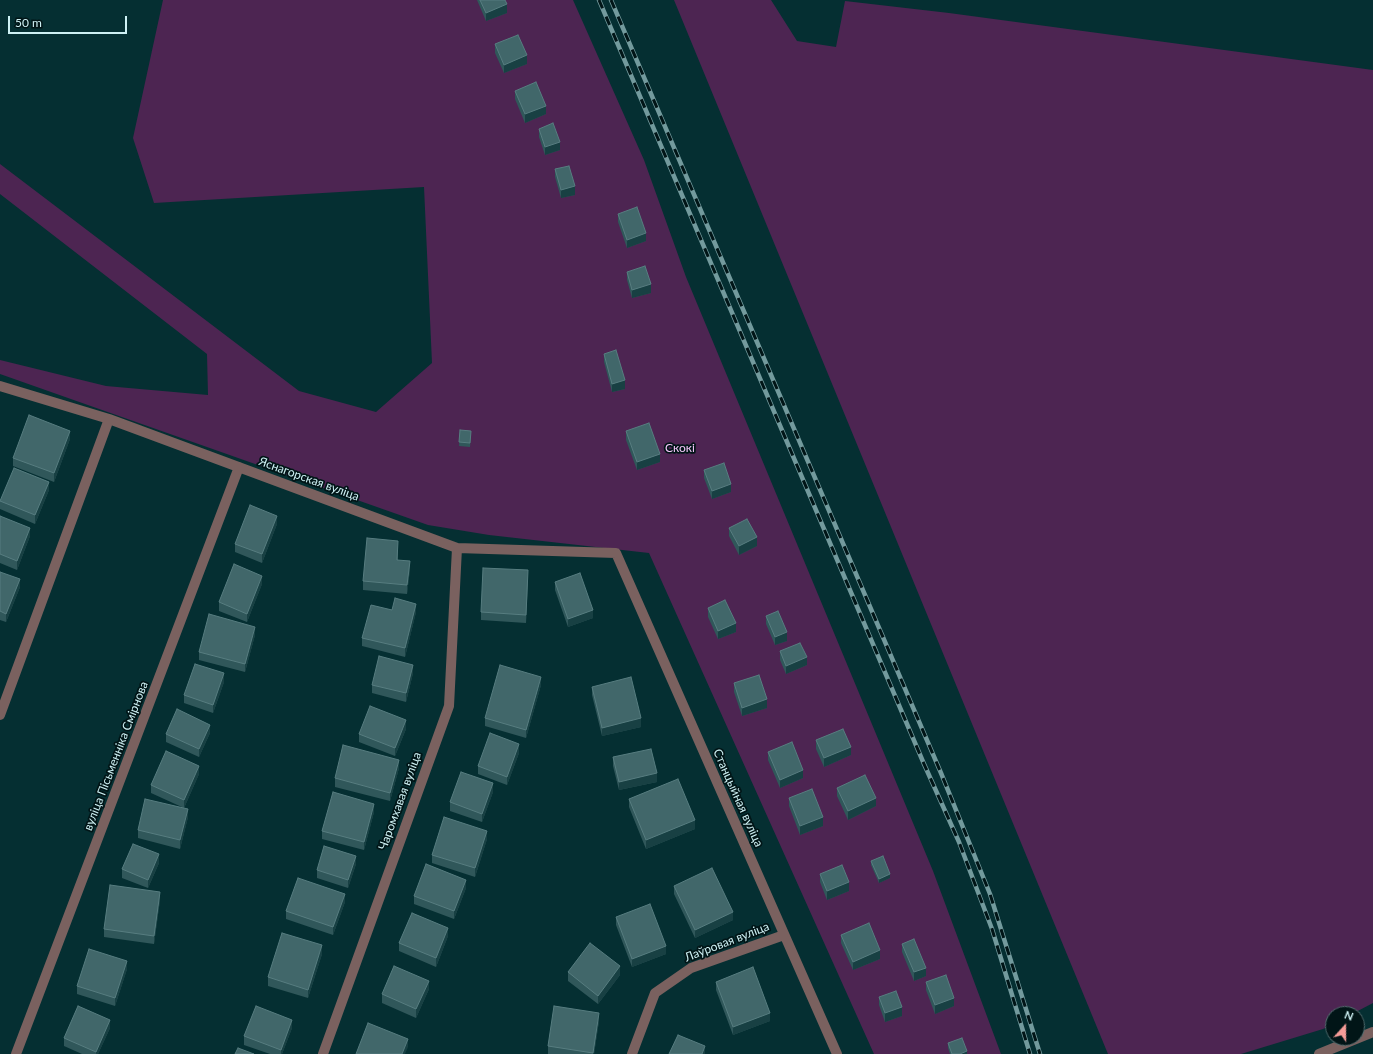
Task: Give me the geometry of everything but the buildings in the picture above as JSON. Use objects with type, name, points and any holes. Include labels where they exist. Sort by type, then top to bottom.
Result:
[{"type":"street","name":"Яснагорская вуліца","points":[[0,386],[109,419],[457,548],[616,553]]},
{"type":"street","points":[[0,716],[109,419]]},
{"type":"street","name":"вуліца Пісьменніка Смірнова","points":[[16,1054],[240,467]]},
{"type":"street","name":"Чаромхавая вуліца","points":[[323,1054],[449,706],[457,548]]},
{"type":"street","name":"Станцыйная вуліца","points":[[616,553],[837,1054]]},
{"type":"street","name":"Лаўровая вуліца","points":[[632,1054],[655,993],[691,968],[784,935]]},
{"type":"street","points":[[1319,1054],[1373,1032]]},
{"type":"green space","name":"Скокі","points":[[163,0],[573,0],[644,160],[686,277],[933,871],[1001,1054],[874,1054],[649,553],[489,535],[428,525],[0,374],[0,360],[106,386],[208,395],[207,354],[0,194],[0,164],[299,391],[376,412],[432,363],[424,187],[154,203],[133,138]]},
{"type":"green space","points":[[674,0],[771,0],[797,41],[836,47],[845,1],[949,13],[1373,70],[1373,1003],[1365,1007],[1325,1006],[1325,1028],[1241,1054],[1108,1054]]},
{"type":"railway","points":[[599,0],[924,764],[959,842],[992,929],[1030,1054]]},
{"type":"railway","points":[[611,0],[941,773],[990,894],[1040,1054]]}]
